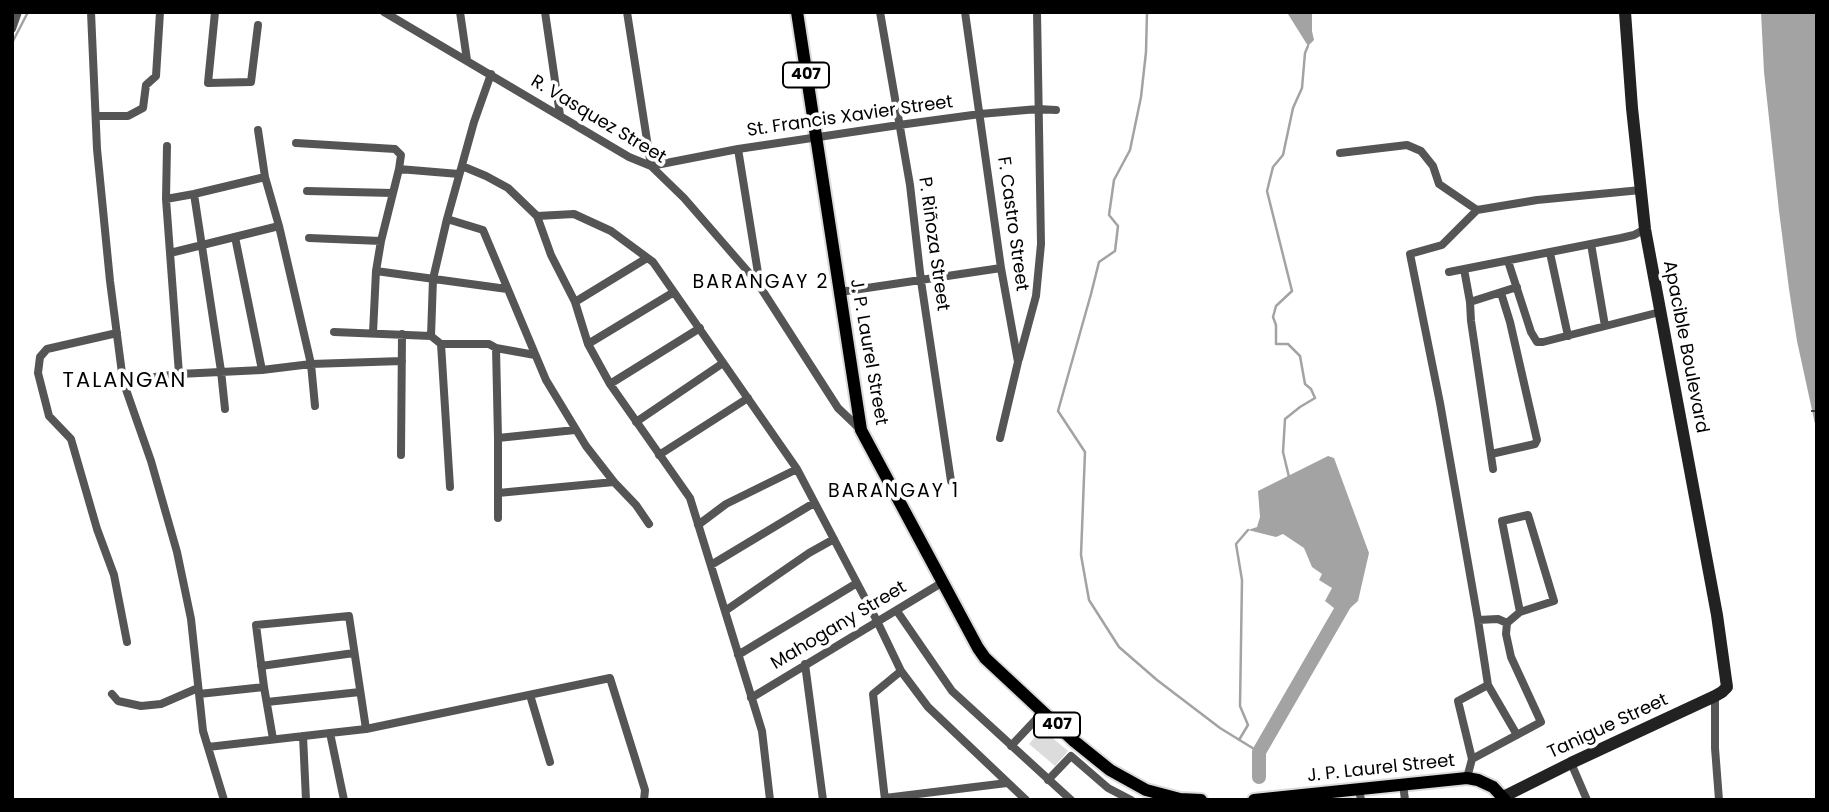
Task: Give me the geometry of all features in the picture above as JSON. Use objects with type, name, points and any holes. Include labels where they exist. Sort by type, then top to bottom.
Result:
[{"type":"main road","name":"J. P. Laurel Street","points":[[797,12],[861,430],[985,658],[1110,770],[1146,790],[1180,799],[1201,800]]},
{"type":"main road","name":"J. P. Laurel Street","points":[[1261,799],[1360,794],[1403,784],[1467,778],[1493,787],[1504,798]]},
{"type":"street","points":[[12,29],[18,12]]},
{"type":"street","points":[[91,12],[97,149],[123,381],[151,461],[177,552],[191,619],[203,731],[224,800]]},
{"type":"street","points":[[96,117],[128,116],[143,108],[146,85],[156,76],[160,12]]},
{"type":"street","points":[[215,12],[208,83],[251,82],[258,25]]},
{"type":"street","name":"R. Vasquez Street","points":[[384,12],[629,157],[651,166],[684,198],[757,282],[838,408],[861,430]]},
{"type":"street","points":[[460,12],[467,60]]},
{"type":"street","points":[[545,12],[559,115]]},
{"type":"street","points":[[627,12],[651,166]]},
{"type":"street","name":"P. Riñoza Street","points":[[880,12],[910,185],[921,281],[951,481]]},
{"type":"street","name":"F. Castro Street","points":[[965,12],[1001,268],[1018,362],[1000,438]]},
{"type":"street","points":[[1018,362],[1040,273],[1037,12]]},
{"type":"street","name":"Apacible Boulevard","points":[[1625,12],[1645,229],[1717,615],[1727,687]]},
{"type":"street","points":[[431,336],[433,279],[474,122],[491,75]]},
{"type":"street","name":"St. Francis Xavier Street","points":[[651,166],[738,149],[899,125],[980,114],[1055,110]]},
{"type":"street","points":[[258,130],[265,177],[311,364],[315,405]]},
{"type":"street","points":[[296,143],[395,149],[401,155],[376,271],[373,333]]},
{"type":"street","points":[[1340,153],[1407,145],[1422,151],[1433,166],[1439,184],[1477,210]]},
{"type":"street","points":[[167,146],[166,199],[179,374]]},
{"type":"street","points":[[738,149],[758,273],[757,282]]},
{"type":"street","points":[[399,169],[461,170],[486,176],[508,188],[537,216],[551,255],[575,302],[588,344],[610,384],[690,498],[762,731],[770,800]]},
{"type":"street","points":[[166,199],[265,177]]},
{"type":"street","points":[[1517,735],[1488,685],[1440,403],[1410,254],[1442,245],[1477,210],[1537,200],[1641,190]]},
{"type":"street","points":[[307,191],[393,193]]},
{"type":"street","points":[[194,194],[225,409]]},
{"type":"street","points":[[537,216],[574,214],[611,231],[653,262],[796,469],[901,671],[928,707],[1026,800]]},
{"type":"street","points":[[447,219],[482,230],[545,380],[586,446],[649,524]]},
{"type":"street","points":[[170,253],[279,226]]},
{"type":"street","points":[[1449,272],[1634,235],[1645,229]]},
{"type":"street","points":[[234,237],[262,370]]},
{"type":"street","points":[[309,238],[381,241]]},
{"type":"street","points":[[1591,244],[1605,326]]},
{"type":"street","points":[[1550,253],[1568,336]]},
{"type":"street","points":[[575,302],[647,258]]},
{"type":"street","points":[[1508,261],[1531,332],[1537,342],[1660,312]]},
{"type":"street","points":[[840,292],[1001,268]]},
{"type":"street","points":[[1464,269],[1493,469]]},
{"type":"street","points":[[376,271],[507,289]]},
{"type":"street","points":[[1470,302],[1517,287]]},
{"type":"street","points":[[588,344],[674,292]]},
{"type":"street","points":[[1491,454],[1535,444],[1537,440],[1501,293]]},
{"type":"street","points":[[610,384],[700,327]]},
{"type":"street","points":[[334,332],[431,336],[441,344],[489,344],[496,348],[535,355]]},
{"type":"street","points":[[117,333],[47,349],[40,358],[38,373],[49,416],[71,439],[97,529],[114,575],[127,642]]},
{"type":"street","points":[[401,455],[402,334]]},
{"type":"street","points":[[441,344],[450,487]]},
{"type":"street","points":[[496,348],[498,518]]},
{"type":"street","points":[[123,381],[311,364],[402,361]]},
{"type":"street","points":[[636,422],[723,363]]},
{"type":"street","points":[[659,454],[748,398]]},
{"type":"street","points":[[498,438],[575,430]]},
{"type":"street","points":[[698,526],[726,504],[796,469]]},
{"type":"street","points":[[498,493],[614,482]]},
{"type":"street","points":[[711,565],[814,503]]},
{"type":"street","points":[[1472,759],[1541,722],[1511,657],[1506,634],[1507,623],[1520,612],[1554,601],[1528,515],[1502,521],[1520,612]]},
{"type":"street","points":[[725,611],[834,539]]},
{"type":"street","name":"Mahogany Street","points":[[751,698],[943,582]]},
{"type":"street","points":[[738,655],[857,583]]},
{"type":"street","points":[[899,614],[952,691],[1071,800]]},
{"type":"street","points":[[273,739],[256,625],[349,616],[366,729]]},
{"type":"street","points":[[1478,620],[1498,619],[1507,623]]},
{"type":"street","points":[[261,666],[354,653]]},
{"type":"street","points":[[805,664],[823,800]]},
{"type":"street","points":[[901,671],[873,694],[885,799],[1007,783]]},
{"type":"street","points":[[208,747],[366,729],[610,678],[645,790],[644,800]]},
{"type":"street","points":[[1467,778],[1472,759],[1458,701],[1488,685]]},
{"type":"street","points":[[112,694],[118,701],[141,706],[161,704],[199,691],[264,687]]},
{"type":"street","name":"Tanigue Street","points":[[1504,798],[1571,763],[1715,696],[1727,687]]},
{"type":"street","points":[[267,702],[360,692]]},
{"type":"street","points":[[530,695],[550,762]]},
{"type":"street","points":[[1715,696],[1719,800]]},
{"type":"street","points":[[1012,746],[1043,712]]},
{"type":"street","points":[[330,733],[344,800]]},
{"type":"street","points":[[303,736],[306,800]]},
{"type":"street","points":[[1048,780],[1071,756],[1108,788],[1131,800]]},
{"type":"street","points":[[1571,763],[1587,800]]},
{"type":"street","points":[[1403,784],[1405,800]]},
{"type":"shaded area","points":[[1312,12],[1314,40],[1308,46],[1288,14]]},
{"type":"shaded area","points":[[1761,12],[1817,12],[1817,433],[1789,289],[1764,72]]},
{"type":"shaded area","points":[[1328,456],[1334,458],[1369,553],[1358,601],[1349,609],[1334,608],[1325,601],[1332,588],[1319,580],[1322,574],[1312,567],[1304,548],[1283,534],[1276,537],[1248,530],[1257,527],[1260,517],[1258,491]]},
{"type":"shaded area","points":[[1042,729],[1068,751],[1055,766],[1029,744]]},
{"type":"waterway","points":[[12,43],[28,12]]},
{"type":"waterway","points":[[1147,12],[1141,97],[1130,150],[1114,180],[1109,215],[1118,226],[1115,251],[1099,262],[1058,411],[1085,452],[1081,555],[1089,600],[1119,647],[1220,728],[1259,752]]},
{"type":"waterway","points":[[1289,477],[1283,452],[1285,419],[1315,398],[1305,384],[1300,356],[1288,344],[1276,344],[1273,317],[1276,306],[1292,291],[1267,191],[1273,167],[1283,155],[1293,108],[1302,88],[1308,46]]},
{"type":"waterway","points":[[1239,740],[1248,725],[1240,706],[1242,580],[1236,544],[1248,530]]},
{"type":"waterway","points":[[1259,777],[1259,752],[1352,591]]},
{"type":"ferry route","points":[[1811,411],[1817,411]]},
{"type":"district","name":"BARANGAY 2","points":[[761,283]]},
{"type":"district","name":"TALANGAN","points":[[125,382]]},
{"type":"district","name":"BARANGAY 1","points":[[894,492]]}]
